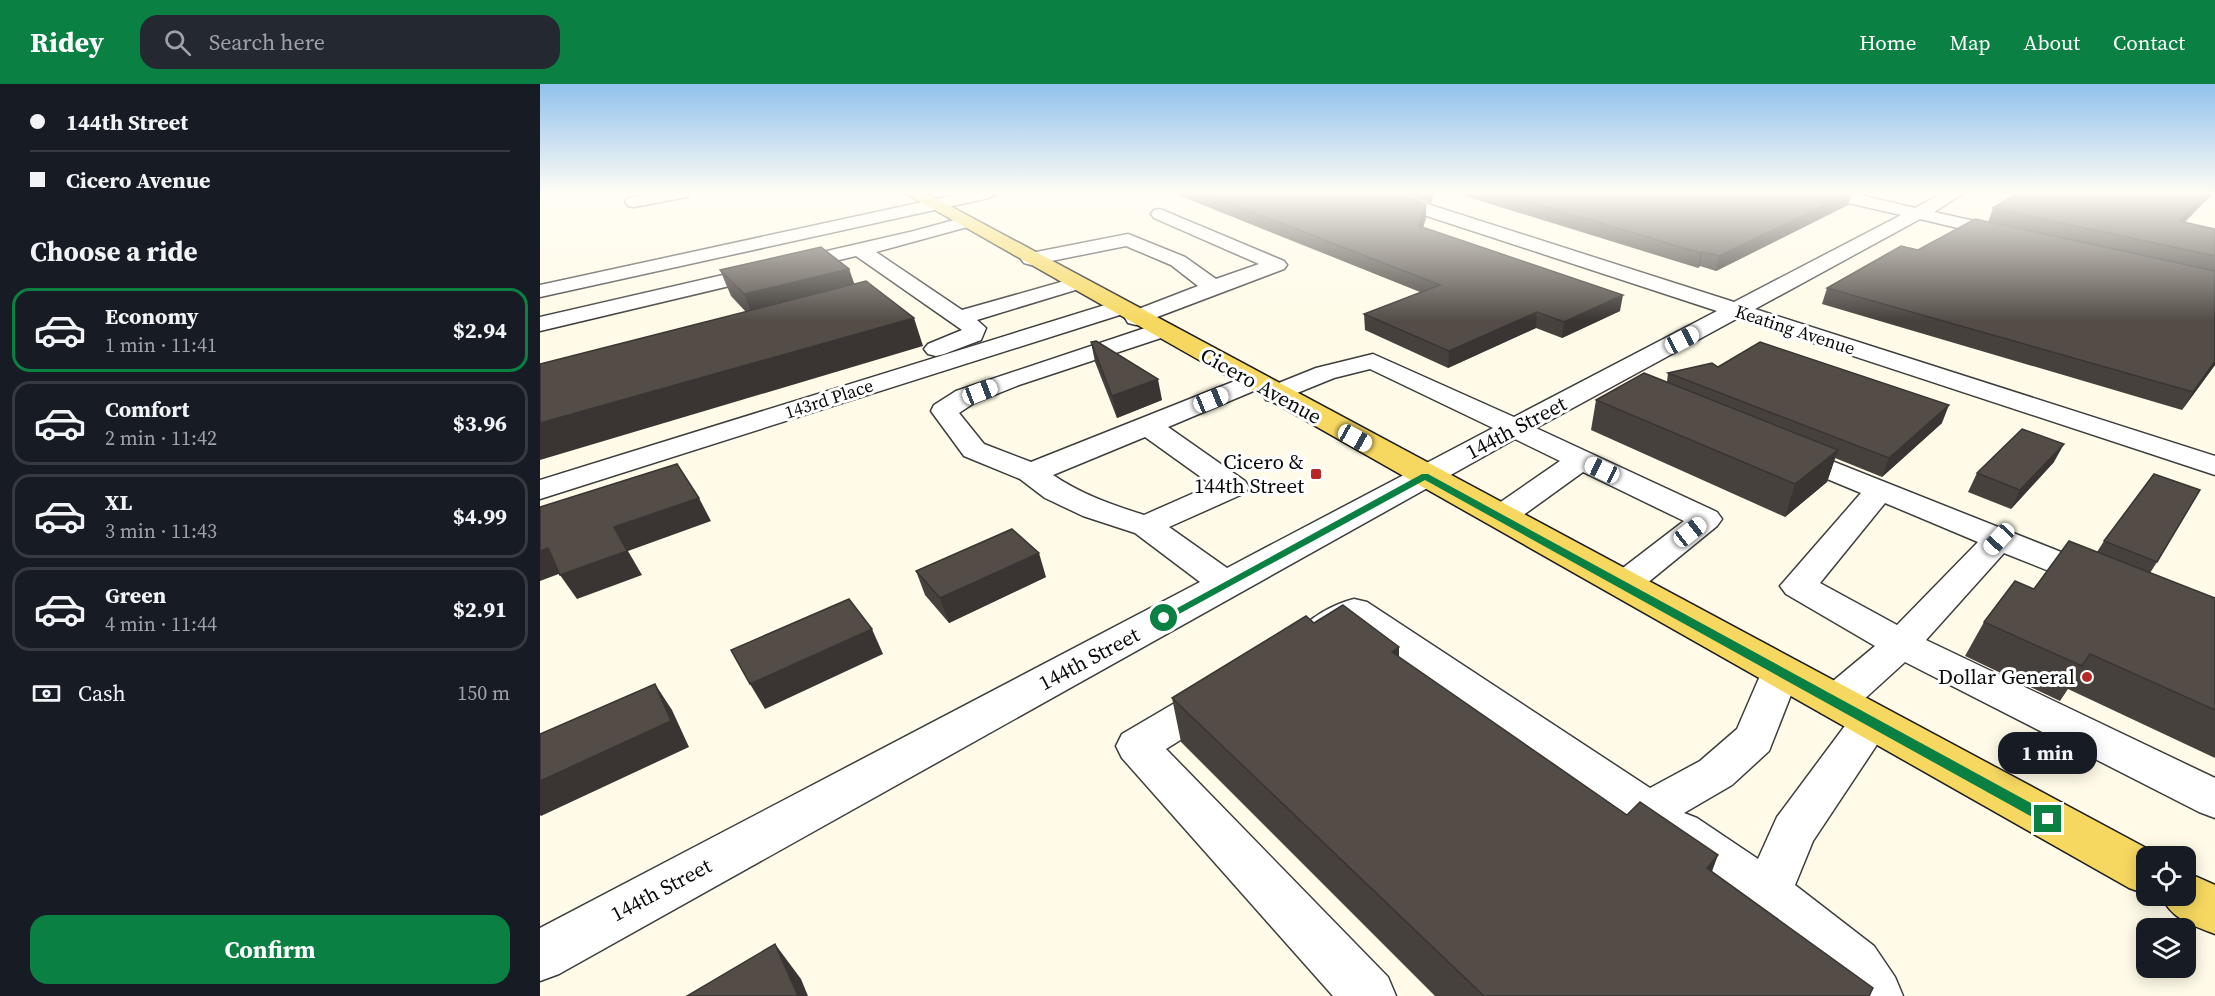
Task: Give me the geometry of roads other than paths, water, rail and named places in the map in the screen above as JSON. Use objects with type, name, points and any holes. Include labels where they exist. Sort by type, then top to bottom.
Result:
[{"type":"main road","name":"Cicero Avenue","points":[[989,236],[2136,868]]},
{"type":"main road","points":[[2196,901],[2215,911]]},
{"type":"street","points":[[540,291],[798,236]]},
{"type":"street","points":[[540,324],[914,236]]},
{"type":"street","points":[[1209,236],[1277,265],[1214,287],[1138,319],[1001,384],[965,397],[944,411],[974,450],[1031,473],[1056,491],[1094,510],[1146,526],[1226,584]]},
{"type":"street","name":"Keating Avenue","points":[[1504,236],[2215,466]]},
{"type":"street","name":"144th Street","points":[[540,956],[1425,476],[1878,236]]},
{"type":"street","points":[[2015,236],[2021,237]]},
{"type":"street","points":[[1031,259],[1088,246],[1128,240],[1178,261],[1214,287]]},
{"type":"street","points":[[540,469],[956,343],[973,335],[974,328],[904,291],[860,250]]},
{"type":"street","points":[[718,253],[738,278]]},
{"type":"street","points":[[958,318],[1074,284]]},
{"type":"street","name":"143rd Place","points":[[540,490],[1138,319]]},
{"type":"street","points":[[1031,473],[1148,426],[1264,388],[1374,361],[1706,519],[1623,585]]},
{"type":"street","points":[[1608,379],[1641,392]]},
{"type":"street","points":[[1146,526],[1234,487],[1148,426]]},
{"type":"street","points":[[1760,441],[2128,591]]},
{"type":"street","points":[[1500,518],[1581,460]]},
{"type":"street","points":[[1880,490],[1798,586],[1901,644],[2215,799]]},
{"type":"street","points":[[1767,893],[1794,831],[1853,712],[1901,644],[1999,539]]},
{"type":"street","points":[[1285,654],[1354,611],[1649,810],[1767,893],[1855,964],[1876,996]]},
{"type":"street","points":[[1649,810],[1716,773],[1754,739],[1780,672]]},
{"type":"street","points":[[1246,679],[1137,746],[1369,996]]},
{"type":"place","name":"Cicero & 144th Street","points":[[1316,474]]},
{"type":"place","name":"Dollar General","points":[[2087,677]]}]
